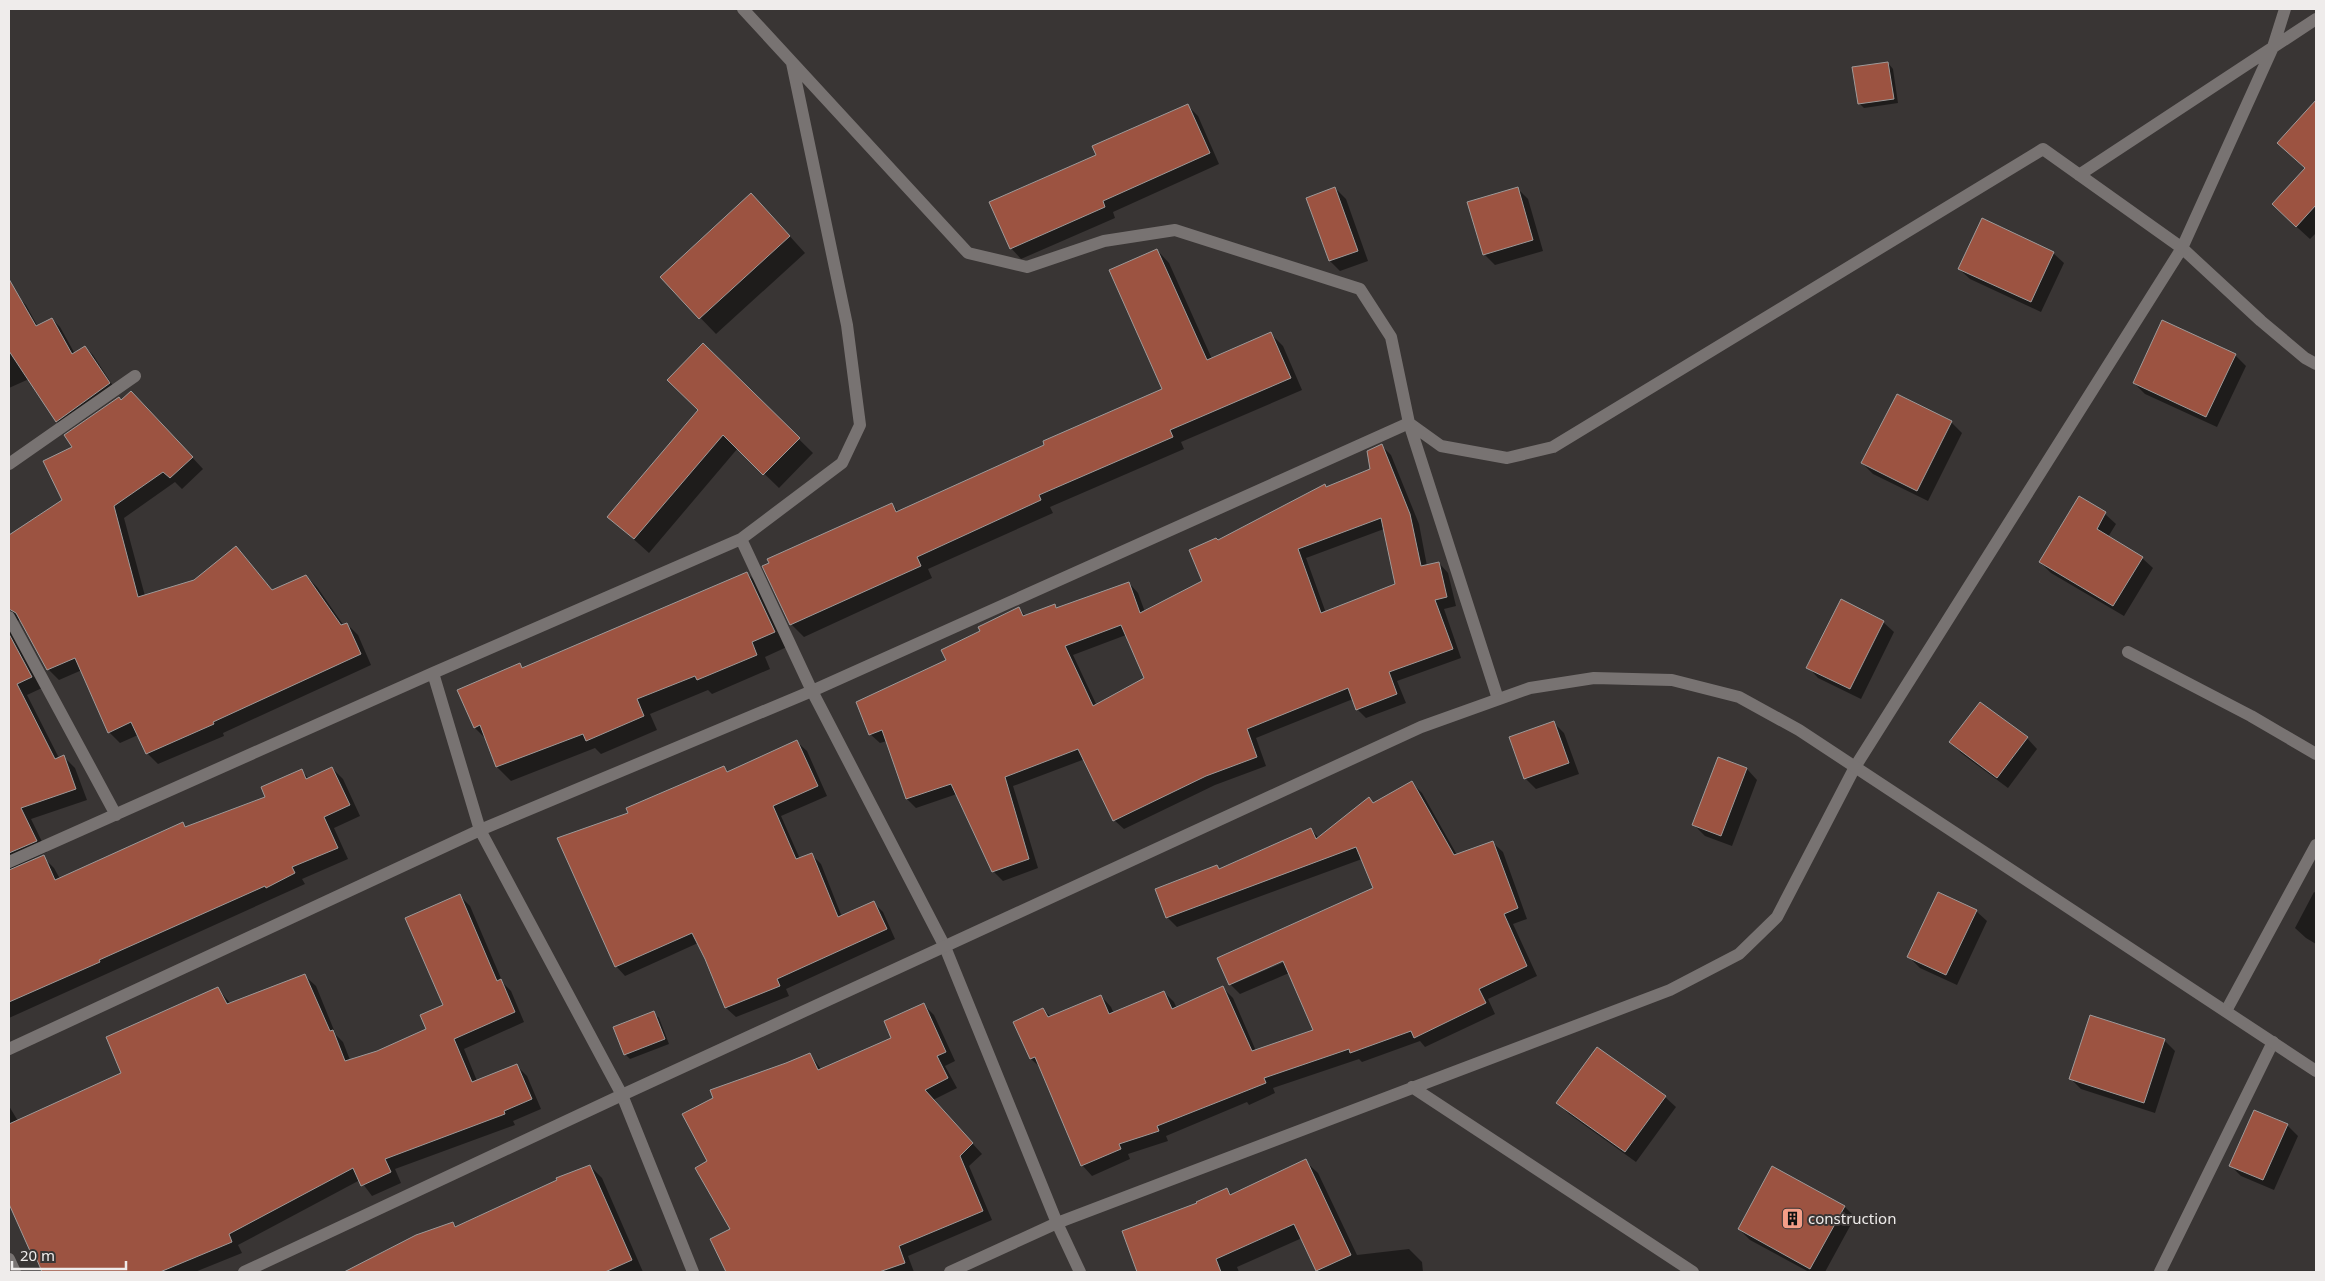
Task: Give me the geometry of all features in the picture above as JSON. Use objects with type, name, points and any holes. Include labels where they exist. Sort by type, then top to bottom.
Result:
[{"type":"street","points":[[742,9],[968,253],[1027,267],[1104,241],[1175,230],[1360,288],[1391,337],[1409,423],[1498,699]]},
{"type":"street","points":[[950,1272],[1057,1223],[1670,990],[1739,954],[1777,916],[1856,767],[2182,248],[2273,47],[2285,9]]},
{"type":"street","points":[[2079,175],[2316,19]]},
{"type":"street","points":[[9,862],[433,672],[741,539],[842,463],[860,425],[846,325],[792,62]]},
{"type":"street","points":[[1409,423],[1440,446],[1507,458],[1553,447],[2043,149],[2182,248],[2261,321],[2305,358],[2316,364]]},
{"type":"street","points":[[9,464],[135,376]]},
{"type":"street","points":[[9,1049],[480,830],[812,691],[1409,423]]},
{"type":"street","points":[[741,539],[812,691],[945,947],[1057,1223],[1080,1272]]},
{"type":"street","points":[[9,618],[116,815]]},
{"type":"street","points":[[2128,652],[2251,716],[2316,754]]},
{"type":"street","points":[[433,672],[480,830],[622,1095],[693,1272]]},
{"type":"street","points":[[244,1272],[622,1095],[1421,727],[1530,688],[1594,678],[1672,680],[1739,697],[1799,730],[2316,1071]]},
{"type":"street","points":[[2226,1011],[2316,845]]},
{"type":"street","points":[[2160,1272],[2273,1042]]},
{"type":"street","points":[[1412,1087],[1693,1272]]},
{"type":"street","points":[[9,1259],[15,1272]]},
{"type":"building","points":[[1888,62],[1894,99],[1858,104],[1852,67]]},
{"type":"building","points":[[2316,100],[2316,205],[2296,227],[2272,204],[2305,168],[2277,143]]},
{"type":"building","points":[[1188,104],[1210,153],[1103,201],[1105,207],[1010,249],[989,202],[1096,155],[1092,146]]},
{"type":"building","points":[[1335,187],[1358,251],[1329,261],[1306,198]]},
{"type":"building","points":[[1518,187],[1533,240],[1483,255],[1467,202]]},
{"type":"building","points":[[751,193],[790,236],[699,319],[660,277]]},
{"type":"building","points":[[1982,218],[2054,252],[2031,302],[1958,269]]},
{"type":"building","points":[[1157,249],[1207,360],[1271,332],[1291,378],[1170,430],[1173,437],[1039,495],[1041,500],[917,557],[921,566],[790,625],[762,566],[769,563],[767,559],[892,503],[896,512],[1044,445],[1043,441],[1162,389],[1109,270]]},
{"type":"building","points":[[9,279],[36,326],[52,318],[72,354],[85,346],[110,383],[56,422],[9,351]]},
{"type":"building","points":[[2162,320],[2236,354],[2206,417],[2133,383]]},
{"type":"building","points":[[703,343],[800,438],[763,475],[723,435],[634,539],[607,517],[698,410],[667,380]]},
{"type":"building","points":[[131,391],[193,457],[170,478],[163,472],[114,506],[138,597],[194,580],[236,546],[272,590],[306,575],[341,625],[347,623],[361,654],[146,754],[131,722],[108,733],[75,658],[47,670],[16,613],[9,609],[9,535],[62,500],[43,461],[72,447],[64,435],[119,397],[121,400]]},
{"type":"building","points":[[1897,394],[1952,421],[1917,491],[1861,463]]},
{"type":"building","points":[[1382,444],[1410,514],[1421,566],[1439,562],[1447,597],[1435,600],[1453,649],[1389,672],[1397,694],[1356,710],[1348,688],[1247,729],[1257,757],[1206,776],[1113,821],[1078,749],[1005,777],[1029,859],[992,872],[951,784],[906,799],[882,730],[869,735],[856,702],[946,660],[941,650],[980,631],[978,627],[1019,607],[1023,616],[1055,604],[1056,608],[1129,582],[1140,613],[1202,581],[1189,550],[1216,538],[1218,540],[1325,484],[1326,487],[1370,469],[1367,451]],"holes":[[[1381,518],[1395,584],[1321,613],[1298,549]],[[1121,625],[1144,678],[1093,706],[1065,646]]]},
{"type":"building","points":[[2079,496],[2106,512],[2097,529],[2143,557],[2113,606],[2039,562]]},
{"type":"building","points":[[747,572],[775,632],[752,642],[757,655],[697,680],[695,676],[637,699],[644,716],[586,741],[583,734],[496,767],[480,725],[474,728],[457,690],[520,663],[522,668]]},
{"type":"building","points":[[1841,599],[1884,621],[1850,689],[1806,668]]},
{"type":"building","points":[[9,634],[32,677],[17,684],[55,759],[64,755],[76,789],[21,808],[37,841],[9,853]]},
{"type":"building","points":[[1980,702],[2028,737],[1997,778],[1949,742]]},
{"type":"building","points":[[1554,721],[1569,763],[1524,779],[1509,737]]},
{"type":"building","points":[[797,740],[818,786],[773,806],[796,859],[812,853],[838,917],[874,901],[887,929],[777,979],[780,986],[725,1008],[692,933],[615,967],[557,838],[628,813],[626,808],[724,766],[727,772]]},
{"type":"building","points":[[1718,757],[1747,768],[1721,836],[1692,825]]},
{"type":"building","points":[[332,767],[350,805],[324,817],[338,848],[292,867],[295,873],[266,888],[265,886],[9,1002],[9,870],[44,855],[55,880],[183,822],[185,827],[265,797],[261,787],[302,769],[306,779]]},
{"type":"building","points":[[1412,781],[1454,855],[1493,841],[1518,908],[1504,914],[1527,966],[1479,989],[1486,1003],[1414,1038],[1411,1031],[1350,1053],[1349,1049],[1264,1078],[1266,1083],[1157,1126],[1159,1131],[1119,1144],[1121,1149],[1081,1166],[1035,1057],[1030,1059],[1013,1022],[1043,1008],[1048,1017],[1101,995],[1109,1014],[1164,991],[1172,1009],[1223,986],[1252,1051],[1313,1030],[1283,961],[1229,985],[1217,958],[1373,888],[1356,847],[1166,918],[1155,889],[1217,865],[1219,869],[1311,828],[1316,839],[1369,797],[1373,803]]},
{"type":"building","points":[[1938,892],[1977,910],[1946,975],[1907,957]]},
{"type":"building","points":[[460,894],[497,981],[501,979],[515,1012],[454,1039],[472,1082],[517,1064],[532,1099],[504,1111],[505,1114],[385,1159],[391,1172],[361,1186],[353,1168],[229,1234],[232,1242],[160,1272],[42,1272],[33,1250],[30,1251],[9,1204],[9,1124],[121,1073],[106,1037],[218,987],[227,1004],[305,974],[330,1031],[333,1030],[345,1061],[377,1051],[426,1029],[420,1015],[443,1005],[405,918]]},
{"type":"building","points":[[924,1003],[946,1052],[937,1056],[948,1078],[925,1090],[973,1143],[960,1156],[983,1211],[899,1246],[905,1263],[879,1272],[726,1272],[710,1239],[730,1229],[695,1168],[707,1161],[682,1114],[713,1098],[710,1090],[810,1053],[818,1070],[891,1038],[884,1021]]},
{"type":"building","points":[[654,1011],[665,1039],[624,1055],[613,1027]]},
{"type":"building","points":[[2090,1015],[2165,1039],[2144,1103],[2069,1079]]},
{"type":"building","points":[[1597,1047],[1666,1096],[1625,1152],[1556,1103]]},
{"type":"building","points":[[2254,1110],[2288,1124],[2263,1180],[2229,1166]]},
{"type":"building","points":[[1306,1159],[1351,1255],[1316,1271],[1294,1224],[1216,1259],[1221,1272],[1137,1272],[1122,1231],[1197,1203],[1227,1188],[1230,1195]]},
{"type":"building","points":[[590,1165],[632,1260],[605,1272],[344,1272],[416,1235],[453,1222],[455,1227],[557,1180],[556,1178]]},
{"type":"building","name":"construction","points":[[1772,1166],[1845,1206],[1810,1269],[1738,1229]]},
{"type":"place","name":"construction","points":[[1792,1218]]}]
